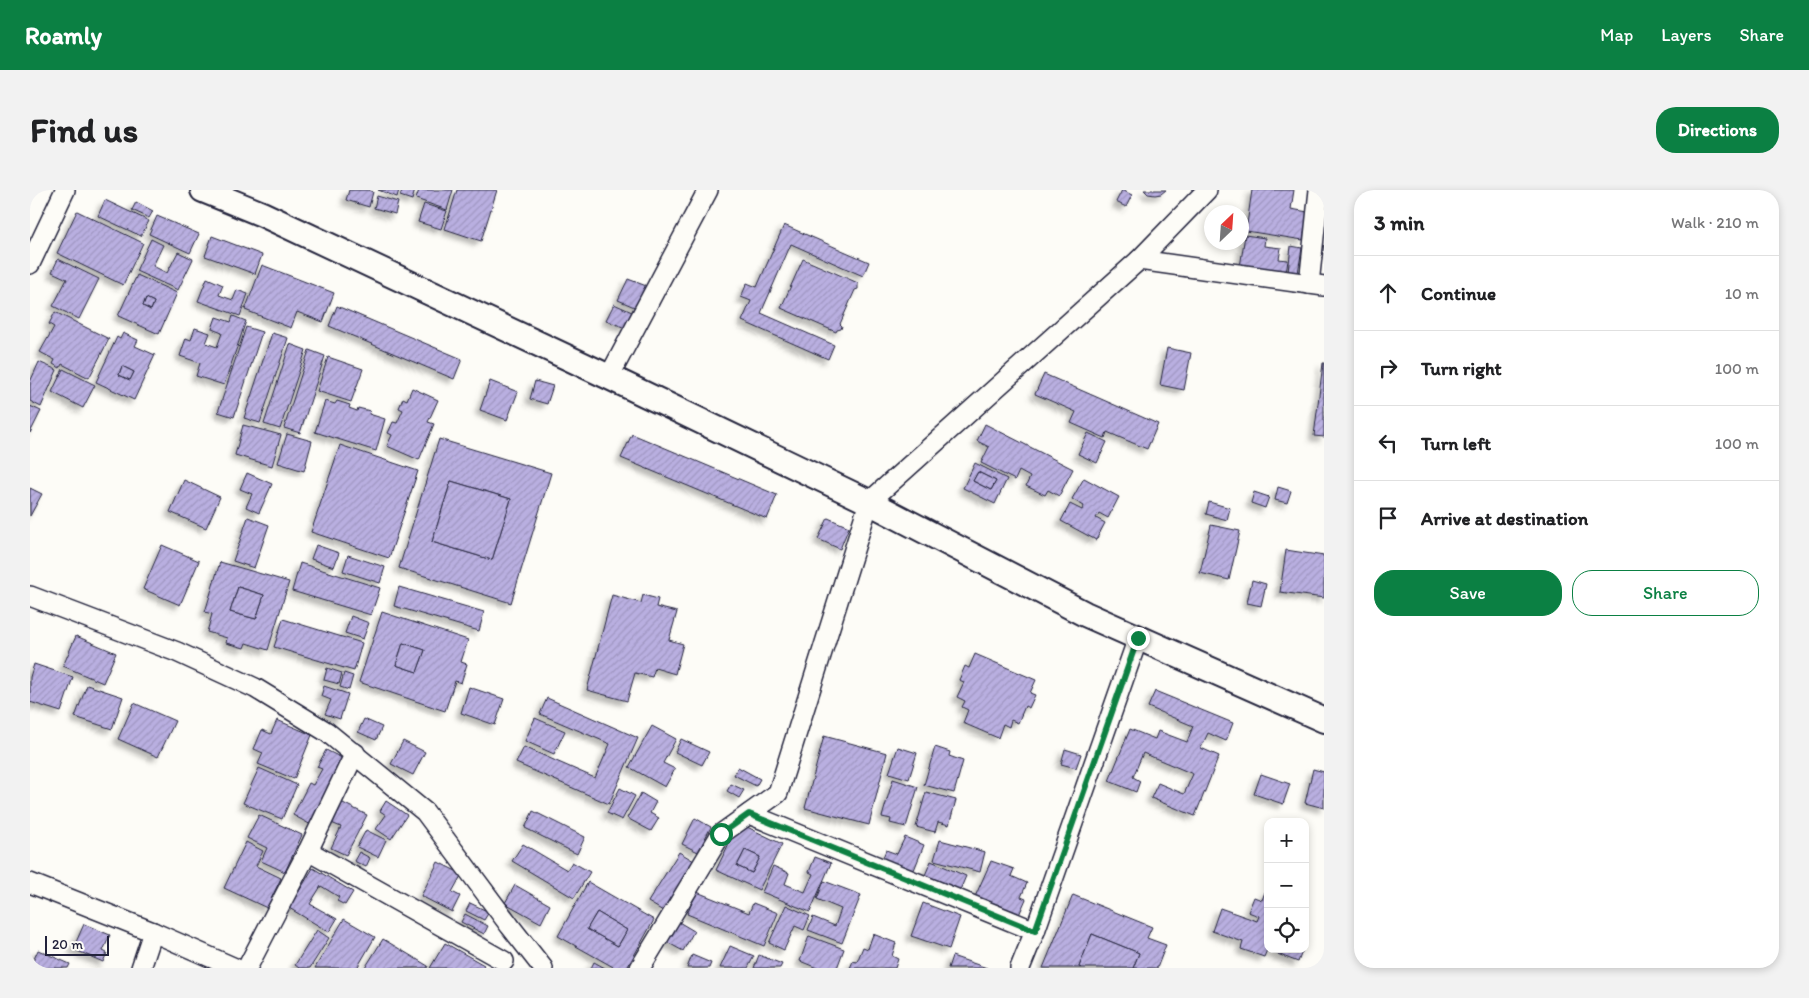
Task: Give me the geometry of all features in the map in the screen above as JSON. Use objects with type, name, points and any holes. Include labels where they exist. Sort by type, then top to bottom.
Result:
[{"type":"street","points":[[30,264],[64,190]]},
{"type":"street","points":[[203,190],[262,214],[609,377],[869,502],[1085,614],[1324,720]]},
{"type":"street","points":[[609,377],[708,190]]},
{"type":"street","points":[[640,968],[721,834],[778,793],[869,502],[1139,260],[1208,190]]},
{"type":"street","points":[[1139,260],[1316,285],[1319,190]]},
{"type":"street","points":[[30,596],[177,652],[255,688],[327,732],[425,812],[543,968]]},
{"type":"street","points":[[1020,968],[1035,931],[1138,638]]},
{"type":"street","points":[[247,968],[308,851],[355,753]]},
{"type":"street","points":[[749,814],[1035,931]]},
{"type":"street","points":[[308,851],[502,964],[510,926]]},
{"type":"street","points":[[30,883],[153,932],[235,968]]},
{"type":"street","points":[[141,968],[153,932]]},
{"type":"building","points":[[349,190],[368,190],[373,192],[369,207],[346,200]]},
{"type":"building","points":[[378,190],[399,190],[397,197]]},
{"type":"building","points":[[402,190],[415,190],[412,200],[400,196]]},
{"type":"building","points":[[419,190],[453,190],[447,210],[416,199]]},
{"type":"building","points":[[457,190],[497,190],[481,241],[445,229]]},
{"type":"building","points":[[1122,190],[1132,195],[1126,207],[1116,202]]},
{"type":"building","points":[[1144,190],[1166,190],[1161,194],[1155,195],[1148,194]]},
{"type":"building","points":[[1252,190],[1294,190],[1291,209],[1308,212],[1303,240],[1249,231],[1249,210]]},
{"type":"building","points":[[377,196],[398,202],[395,214],[374,208]]},
{"type":"building","points":[[105,200],[149,221],[141,236],[98,216]]},
{"type":"building","points":[[136,202],[153,211],[149,218],[132,210]]},
{"type":"building","points":[[424,204],[447,211],[441,229],[418,222]]},
{"type":"building","points":[[77,211],[143,243],[123,285],[57,253]]},
{"type":"building","points":[[157,216],[199,234],[190,253],[149,234]]},
{"type":"building","points":[[784,225],[869,262],[863,276],[791,244],[761,313],[834,345],[828,359],[742,321],[751,301],[741,297],[747,283],[757,287]]},
{"type":"building","points":[[212,236],[262,255],[255,274],[205,256]]},
{"type":"building","points":[[1249,236],[1265,238],[1264,246],[1281,248],[1279,259],[1288,260],[1286,274],[1240,267],[1243,250],[1249,250]]},
{"type":"building","points":[[151,239],[163,245],[153,266],[167,273],[178,252],[193,259],[178,290],[136,271]]},
{"type":"building","points":[[1291,246],[1302,248],[1298,273],[1288,272]]},
{"type":"building","points":[[58,259],[99,279],[79,319],[53,306],[67,279],[52,272]]},
{"type":"building","points":[[803,259],[858,283],[858,289],[855,290],[840,324],[842,326],[841,329],[836,332],[781,308]]},
{"type":"building","points":[[262,265],[334,293],[323,322],[297,312],[291,328],[245,310]]},
{"type":"building","points":[[137,275],[177,293],[159,334],[118,316]],"holes":[[[146,298],[154,302],[151,310],[143,306]]]},
{"type":"building","points":[[207,278],[223,285],[219,295],[233,300],[237,290],[248,294],[240,316],[198,301]]},
{"type":"building","points":[[628,279],[649,287],[639,309],[618,300]]},
{"type":"building","points":[[146,298],[154,302],[151,310],[143,306]]},
{"type":"building","points":[[614,304],[632,312],[625,328],[606,320]]},
{"type":"building","points":[[337,306],[462,359],[454,379],[329,326]]},
{"type":"building","points":[[55,312],[109,339],[89,378],[62,364],[60,368],[53,364],[55,360],[40,352],[54,327],[49,324]]},
{"type":"building","points":[[233,316],[246,321],[224,385],[196,376],[200,363],[180,356],[186,338],[191,340],[195,328],[210,333],[206,343],[217,347],[222,333],[212,329],[216,317],[231,322]]},
{"type":"building","points":[[246,327],[262,332],[234,417],[218,412]]},
{"type":"building","points":[[123,333],[138,340],[135,346],[155,355],[134,400],[96,382],[117,337],[120,339]],"holes":[[[122,366],[134,372],[130,380],[119,375]]]},
{"type":"building","points":[[272,333],[288,338],[260,423],[244,418]]},
{"type":"building","points":[[290,344],[306,350],[280,429],[264,424]]},
{"type":"building","points":[[1167,348],[1191,353],[1184,390],[1160,385]]},
{"type":"building","points":[[309,350],[325,356],[300,433],[284,428]]},
{"type":"building","points":[[328,357],[363,369],[351,402],[317,391]]},
{"type":"building","points":[[39,362],[57,370],[41,407],[30,401],[30,382]]},
{"type":"building","points":[[1324,363],[1324,437],[1314,436]]},
{"type":"building","points":[[122,366],[134,372],[130,380],[119,375]]},
{"type":"building","points":[[63,369],[95,385],[83,408],[52,392]]},
{"type":"building","points":[[1044,374],[1158,424],[1147,449],[1107,432],[1105,438],[1071,423],[1076,412],[1035,394]]},
{"type":"building","points":[[490,381],[518,392],[507,420],[480,410]]},
{"type":"building","points":[[535,381],[553,386],[547,404],[530,399]]},
{"type":"building","points":[[412,388],[438,400],[428,422],[434,424],[419,460],[387,446],[392,435],[388,433],[393,422],[397,423],[403,410],[399,408],[403,398],[407,400]]},
{"type":"building","points":[[325,401],[335,404],[337,401],[350,405],[349,408],[357,411],[358,408],[370,411],[369,414],[385,419],[376,451],[315,432]]},
{"type":"building","points":[[30,406],[41,411],[30,433]]},
{"type":"building","points":[[985,424],[1073,469],[1059,496],[1048,490],[1045,495],[1026,486],[1030,477],[1019,471],[1015,480],[981,463],[989,447],[977,441]]},
{"type":"building","points":[[243,425],[281,435],[272,466],[235,455]]},
{"type":"building","points":[[1088,433],[1107,442],[1097,463],[1078,454]]},
{"type":"building","points":[[287,434],[312,441],[304,471],[278,463]]},
{"type":"building","points":[[632,434],[777,495],[767,519],[621,458]]},
{"type":"building","points":[[439,439],[551,473],[511,603],[399,568]],"holes":[[[451,481],[511,499],[492,560],[432,542]]]},
{"type":"building","points":[[340,445],[418,471],[389,558],[311,532]]},
{"type":"building","points":[[975,463],[1007,479],[995,504],[963,488]],"holes":[[[978,472],[996,481],[991,490],[973,481]]]},
{"type":"building","points":[[978,472],[996,481],[991,490],[973,481]]},
{"type":"building","points":[[247,473],[272,484],[259,513],[246,507],[252,494],[240,489]]},
{"type":"building","points":[[1084,478],[1119,497],[1108,518],[1099,513],[1096,518],[1105,523],[1096,540],[1061,521],[1070,504],[1082,510],[1084,506],[1072,499]]},
{"type":"building","points":[[184,480],[220,497],[206,528],[170,512]]},
{"type":"building","points":[[451,481],[511,499],[492,560],[432,542]]},
{"type":"building","points":[[1278,487],[1291,491],[1287,503],[1275,500]]},
{"type":"building","points":[[30,488],[42,494],[30,516]]},
{"type":"building","points":[[1254,492],[1269,497],[1265,508],[1251,503]]},
{"type":"building","points":[[1209,502],[1230,508],[1227,520],[1206,514]]},
{"type":"building","points":[[248,517],[269,525],[254,568],[233,561]]},
{"type":"building","points":[[828,518],[849,527],[840,549],[818,539]]},
{"type":"building","points":[[1211,525],[1240,531],[1229,580],[1200,573]]},
{"type":"building","points":[[162,545],[199,561],[180,605],[143,589]]},
{"type":"building","points":[[316,545],[339,553],[334,567],[311,559]]},
{"type":"building","points":[[1286,550],[1324,556],[1324,598],[1280,592]]},
{"type":"building","points":[[348,555],[385,567],[380,583],[343,571]]},
{"type":"building","points":[[220,562],[289,582],[268,650],[246,643],[244,648],[226,643],[227,638],[207,632],[212,614],[205,612]],"holes":[[[238,587],[264,595],[256,619],[230,612]]]},
{"type":"building","points":[[300,563],[380,588],[371,615],[292,591]]},
{"type":"building","points":[[1252,580],[1266,584],[1261,606],[1247,603]]},
{"type":"building","points":[[238,587],[264,595],[256,619],[230,612]]},
{"type":"building","points":[[399,587],[484,612],[479,631],[394,606]]},
{"type":"building","points":[[612,595],[641,603],[643,595],[658,599],[656,607],[677,612],[669,640],[683,644],[675,674],[655,668],[652,677],[635,673],[627,701],[587,690]]},
{"type":"building","points":[[382,612],[468,640],[461,662],[467,664],[461,683],[455,681],[445,711],[359,682]],"holes":[[[403,643],[425,650],[417,672],[396,665]]]},
{"type":"building","points":[[351,616],[369,623],[363,639],[345,633]]},
{"type":"building","points":[[283,619],[362,643],[354,671],[274,647]]},
{"type":"building","points":[[76,636],[116,653],[103,683],[63,666]]},
{"type":"building","points":[[403,643],[425,650],[417,672],[396,665]]},
{"type":"building","points":[[975,654],[1036,680],[1030,693],[1035,695],[1029,708],[1025,706],[1018,723],[1011,720],[1009,727],[1003,724],[998,738],[963,723],[968,710],[962,707],[965,701],[957,697],[964,682],[959,680],[965,666],[969,668]]},
{"type":"building","points":[[34,664],[73,677],[61,712],[30,702],[30,677]]},
{"type":"building","points":[[327,668],[342,673],[339,684],[324,680]]},
{"type":"building","points":[[344,673],[353,676],[349,690],[340,687]]},
{"type":"building","points":[[87,685],[123,697],[112,729],[75,717]]},
{"type":"building","points":[[324,686],[348,694],[340,719],[325,714],[331,700],[321,696]]},
{"type":"building","points":[[469,687],[504,699],[495,725],[461,713]]},
{"type":"building","points":[[1155,691],[1233,723],[1226,741],[1208,733],[1201,748],[1219,756],[1195,816],[1151,798],[1158,783],[1184,794],[1193,774],[1143,753],[1133,777],[1140,781],[1136,792],[1109,781],[1130,729],[1155,739],[1158,731],[1187,742],[1193,726],[1148,707]]},
{"type":"building","points":[[547,698],[638,738],[609,804],[516,763],[524,747],[595,778],[610,744],[540,714]]},
{"type":"building","points":[[134,703],[175,721],[158,757],[118,739]]},
{"type":"building","points":[[535,718],[565,731],[554,754],[525,741]]},
{"type":"building","points":[[364,719],[382,727],[376,740],[358,732]]},
{"type":"building","points":[[277,720],[312,735],[294,779],[258,764],[263,753],[254,749],[262,730],[271,734]]},
{"type":"building","points":[[652,726],[676,739],[663,763],[675,769],[665,787],[629,767]]},
{"type":"building","points":[[824,736],[887,753],[869,825],[805,808]]},
{"type":"building","points":[[681,739],[709,752],[702,765],[675,752]]},
{"type":"building","points":[[403,741],[425,752],[413,775],[391,764]]},
{"type":"building","points":[[898,747],[917,753],[909,779],[889,773]]},
{"type":"building","points":[[935,747],[950,752],[949,756],[963,761],[954,793],[924,785]]},
{"type":"building","points":[[1065,749],[1081,754],[1076,768],[1061,764]]},
{"type":"building","points":[[326,750],[346,760],[313,826],[293,815],[309,783],[313,785],[322,769],[317,767]]},
{"type":"building","points":[[738,767],[760,779],[756,786],[734,775]]},
{"type":"building","points":[[259,768],[297,785],[282,819],[243,803]]},
{"type":"building","points":[[1313,769],[1324,772],[1324,808],[1305,803]]},
{"type":"building","points":[[1261,774],[1290,784],[1283,804],[1254,794]]},
{"type":"building","points":[[893,779],[918,787],[906,827],[890,823],[891,819],[882,817]]},
{"type":"building","points":[[731,784],[744,790],[739,798],[727,791]]},
{"type":"building","points":[[620,788],[635,796],[622,820],[607,813]]},
{"type":"building","points":[[926,792],[956,800],[949,825],[938,822],[935,832],[916,827]]},
{"type":"building","points":[[641,793],[656,802],[650,813],[659,818],[651,831],[627,818]]},
{"type":"building","points":[[339,801],[367,815],[346,855],[331,848],[341,827],[329,822]]},
{"type":"building","points":[[386,801],[407,815],[391,839],[376,829],[386,815],[380,811]]},
{"type":"building","points":[[533,811],[585,837],[577,854],[525,828]]},
{"type":"building","points":[[259,815],[302,835],[285,872],[261,861],[267,848],[247,838]]},
{"type":"building","points":[[695,818],[711,827],[698,852],[682,844]]},
{"type":"building","points":[[739,823],[782,844],[759,890],[716,870]],"holes":[[[745,850],[760,857],[752,873],[737,866]]]},
{"type":"building","points":[[366,830],[386,840],[378,857],[357,847]]},
{"type":"building","points":[[905,837],[924,845],[912,875],[881,862],[886,850],[897,854]]},
{"type":"building","points":[[940,840],[985,852],[980,872],[934,860]]},
{"type":"building","points":[[246,842],[263,851],[256,866],[281,878],[267,908],[224,888]]},
{"type":"building","points":[[523,844],[567,870],[572,862],[590,872],[574,898],[512,861]]},
{"type":"building","points":[[745,850],[760,857],[752,873],[737,866]]},
{"type":"building","points":[[359,852],[370,858],[366,867],[354,861]]},
{"type":"building","points":[[679,852],[694,861],[663,911],[648,902]]},
{"type":"building","points":[[815,857],[831,863],[810,912],[762,892],[773,866],[789,873],[785,884],[805,892],[813,874],[809,872]]},
{"type":"building","points":[[931,861],[966,876],[958,895],[923,880]]},
{"type":"building","points":[[991,861],[1014,869],[1011,876],[1027,883],[1021,897],[1026,899],[1018,917],[974,899]]},
{"type":"building","points":[[438,862],[462,874],[452,892],[460,896],[452,912],[421,896]]},
{"type":"building","points":[[313,868],[353,892],[345,905],[337,901],[339,897],[321,886],[310,904],[337,919],[329,932],[289,908]]},
{"type":"building","points":[[824,881],[861,895],[842,943],[808,930],[813,917],[835,926],[841,909],[817,899]]},
{"type":"building","points":[[588,882],[654,920],[627,968],[615,968],[558,936]],"holes":[[[597,912],[627,930],[618,946],[587,929]]]},
{"type":"building","points":[[515,885],[550,905],[541,923],[505,903]]},
{"type":"building","points":[[697,892],[749,913],[753,903],[778,913],[764,946],[687,914]]},
{"type":"building","points":[[1073,895],[1152,927],[1147,938],[1166,945],[1157,968],[1133,968],[1139,953],[1092,934],[1079,967],[1082,968],[1043,968]]},
{"type":"building","points":[[1264,895],[1264,953],[1266,953],[1264,957],[1241,949],[1243,942],[1212,931],[1220,908],[1257,921],[1259,916],[1248,912],[1254,897],[1262,900]]},
{"type":"building","points":[[470,903],[489,912],[484,920],[466,911]]},
{"type":"building","points":[[923,903],[960,917],[949,949],[911,936]]},
{"type":"building","points":[[786,905],[810,916],[804,930],[795,926],[784,950],[769,943]]},
{"type":"building","points":[[597,912],[627,930],[618,946],[587,929]]},
{"type":"building","points":[[465,914],[488,926],[484,934],[461,922]]},
{"type":"building","points":[[344,919],[375,937],[357,968],[315,968]]},
{"type":"building","points":[[677,921],[694,931],[683,951],[665,941]]},
{"type":"building","points":[[84,924],[110,935],[103,951],[107,953],[103,962],[73,949]]},
{"type":"building","points":[[317,930],[329,938],[310,968],[299,968],[295,965]]},
{"type":"building","points":[[873,934],[896,943],[892,956],[898,959],[895,968],[850,968],[853,961],[857,962],[863,947],[868,949]]},
{"type":"building","points":[[1092,934],[1139,953],[1133,968],[1079,967]]},
{"type":"building","points":[[809,936],[844,949],[837,968],[817,968],[800,961]]},
{"type":"building","points":[[383,939],[428,966],[427,968],[365,968]]},
{"type":"building","points":[[445,943],[484,965],[482,968],[430,968]]},
{"type":"building","points":[[730,946],[754,956],[748,968],[720,968]]},
{"type":"building","points":[[38,950],[70,964],[68,968],[30,968]]},
{"type":"building","points":[[1275,953],[1301,953],[1298,962]]},
{"type":"building","points":[[692,955],[711,963],[709,968],[687,968]]},
{"type":"building","points":[[759,955],[782,964],[780,968],[754,968]]},
{"type":"building","points":[[952,956],[987,968],[948,968]]},
{"type":"building","points":[[594,962],[605,968],[591,968]]},
{"type":"route","points":[[721,834],[749,814],[1035,931],[1138,638]]}]
